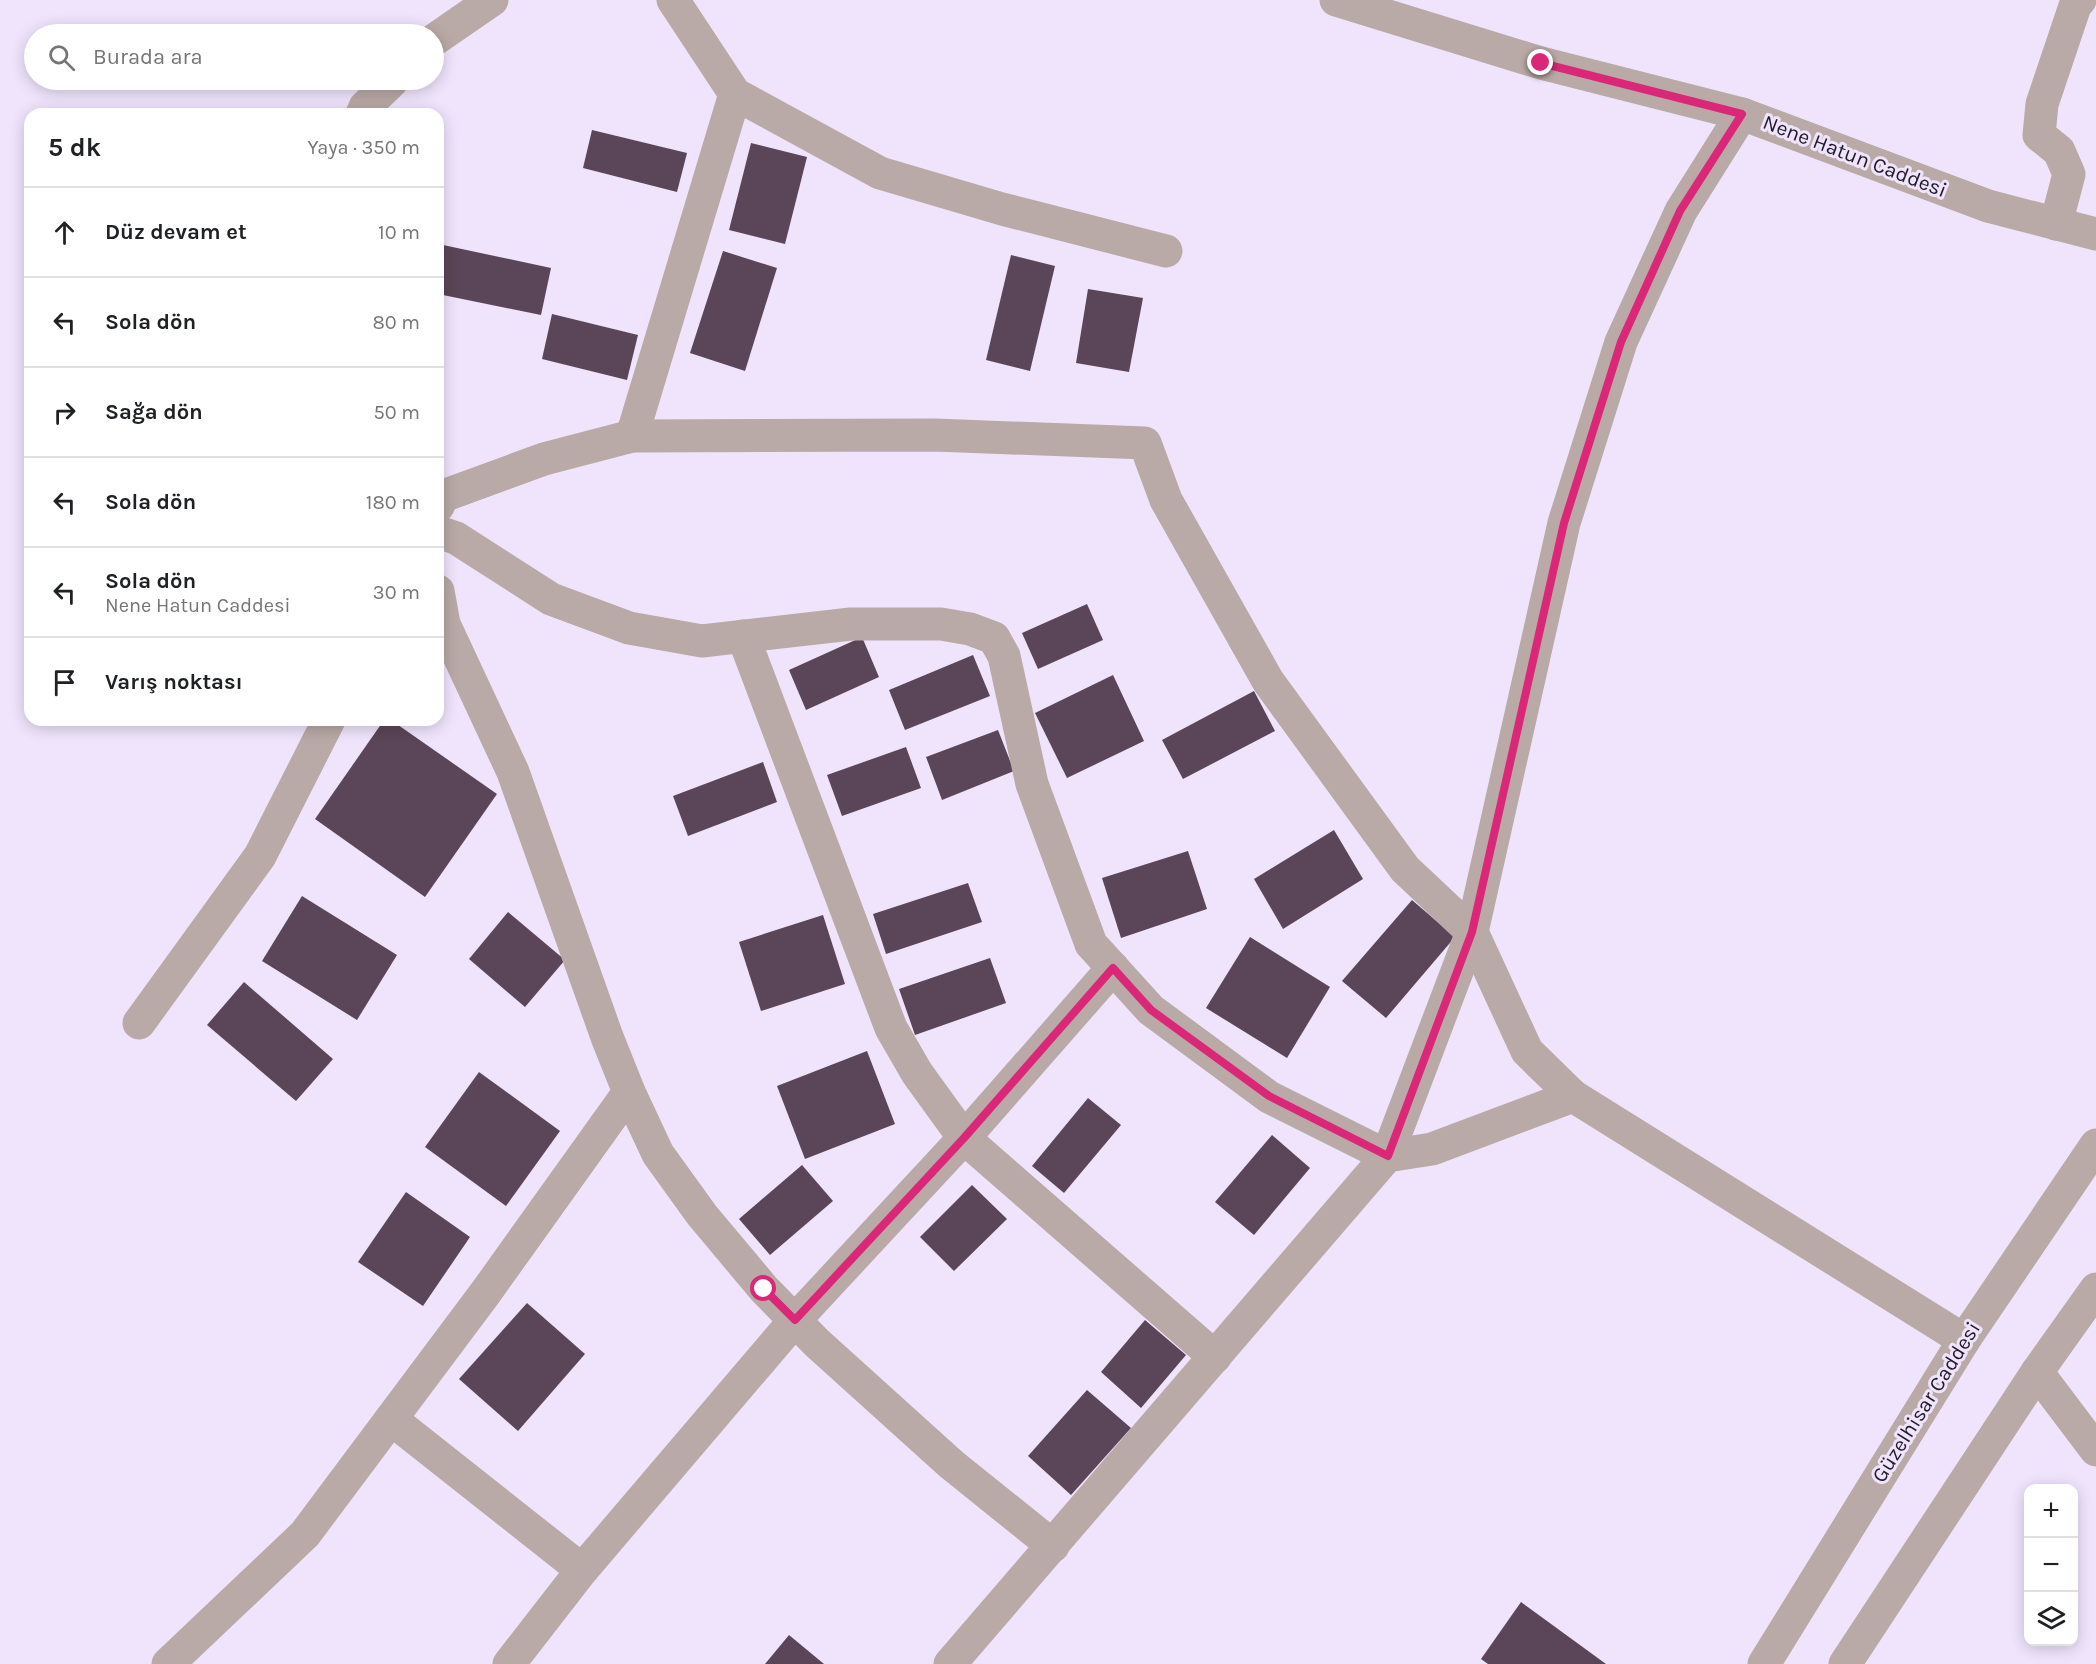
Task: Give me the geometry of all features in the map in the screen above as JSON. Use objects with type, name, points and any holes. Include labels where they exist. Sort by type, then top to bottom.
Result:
[{"type":"street","points":[[444,33],[492,0]]},
{"type":"street","points":[[674,0],[735,94],[880,173],[1002,209],[1166,251]]},
{"type":"street","name":"Nene Hatun Caddesi","points":[[1336,0],[1541,63],[1742,114],[1988,206],[2096,234]]},
{"type":"street","points":[[2056,224],[2069,174],[2059,151],[2039,135],[2042,104],[2075,6],[2080,0]]},
{"type":"street","points":[[365,108],[383,90]]},
{"type":"street","points":[[632,436],[735,94]]},
{"type":"street","points":[[950,1664],[1388,1156],[1472,932],[1564,523],[1621,342],[1680,211],[1742,114]]},
{"type":"street","points":[[444,496],[533,463],[632,436],[934,435],[1145,443],[1166,500],[1268,681],[1405,869],[1472,932],[1527,1051],[1573,1096],[1964,1340]]},
{"type":"street","points":[[444,534],[456,538],[551,598],[629,628],[702,641],[850,624],[930,624],[970,628],[994,638],[1004,656],[1032,784],[1091,944],[1151,1010],[1269,1096],[1388,1156],[1432,1149],[1573,1096]]},
{"type":"street","points":[[444,624],[513,772],[607,1037],[628,1092],[658,1154],[702,1215],[817,1343],[951,1464],[1053,1546]]},
{"type":"street","points":[[743,636],[891,1028],[917,1073],[964,1138],[1215,1357]]},
{"type":"street","points":[[140,1023],[260,856],[326,726]]},
{"type":"street","points":[[509,1664],[582,1570],[795,1320],[964,1138],[1113,968]]},
{"type":"street","points":[[168,1664],[305,1534],[486,1292],[628,1092]]},
{"type":"street","name":"Güzelhisar Caddesi","points":[[1764,1664],[1964,1340],[2096,1145]]},
{"type":"street","points":[[1845,1664],[2037,1372],[2096,1289]]},
{"type":"street","points":[[2037,1372],[2096,1450]]},
{"type":"street","points":[[391,1419],[582,1570]]},
{"type":"building","points":[[592,130],[687,153],[677,192],[583,168]]},
{"type":"building","points":[[751,143],[807,157],[785,244],[729,230]]},
{"type":"building","points":[[444,245],[551,268],[541,315],[444,295]]},
{"type":"building","points":[[723,251],[777,268],[745,371],[690,353]]},
{"type":"building","points":[[1011,255],[1055,266],[1030,371],[986,360]]},
{"type":"building","points":[[1088,289],[1143,298],[1129,372],[1076,363]]},
{"type":"building","points":[[552,314],[638,335],[627,380],[542,359]]},
{"type":"building","points":[[1087,604],[1103,640],[1038,669],[1022,633]]},
{"type":"building","points":[[862,637],[879,677],[806,710],[789,670]]},
{"type":"building","points":[[973,655],[990,696],[905,730],[889,690]]},
{"type":"building","points":[[1113,675],[1144,741],[1067,778],[1035,713]]},
{"type":"building","points":[[1254,691],[1275,731],[1183,779],[1162,740]]},
{"type":"building","points":[[380,726],[400,726],[497,794],[425,897],[315,819]]},
{"type":"building","points":[[998,730],[1014,771],[942,800],[926,757]]},
{"type":"building","points":[[906,747],[921,788],[842,816],[827,775]]},
{"type":"building","points":[[763,762],[777,802],[688,836],[673,796]]},
{"type":"building","points":[[1334,830],[1363,879],[1283,929],[1254,879]]},
{"type":"building","points":[[1188,851],[1207,909],[1121,938],[1102,878]]},
{"type":"building","points":[[968,883],[982,922],[886,954],[873,914]]},
{"type":"building","points":[[302,896],[397,955],[357,1020],[262,961]]},
{"type":"building","points":[[1412,900],[1455,937],[1386,1018],[1342,981]]},
{"type":"building","points":[[508,912],[565,960],[525,1007],[469,959]]},
{"type":"building","points":[[823,915],[845,984],[761,1011],[739,942]]},
{"type":"building","points":[[1250,937],[1330,987],[1287,1058],[1206,1008]]},
{"type":"building","points":[[990,958],[1006,1003],[915,1035],[899,989]]},
{"type":"building","points":[[244,982],[333,1059],[296,1101],[207,1025]]},
{"type":"building","points":[[867,1051],[895,1124],[805,1159],[777,1086]]},
{"type":"building","points":[[479,1072],[560,1131],[506,1206],[425,1147]]},
{"type":"building","points":[[1088,1098],[1121,1125],[1064,1193],[1032,1166]]},
{"type":"building","points":[[1272,1135],[1310,1168],[1254,1235],[1215,1202]]},
{"type":"building","points":[[802,1165],[833,1201],[770,1255],[739,1219]]},
{"type":"building","points":[[972,1185],[1007,1219],[954,1271],[920,1237]]},
{"type":"building","points":[[406,1192],[470,1237],[423,1306],[358,1262]]},
{"type":"building","points":[[527,1303],[585,1354],[518,1431],[459,1379]]},
{"type":"building","points":[[1145,1320],[1186,1355],[1141,1408],[1101,1372]]},
{"type":"building","points":[[1087,1390],[1131,1428],[1071,1495],[1028,1456]]},
{"type":"building","points":[[1521,1602],[1606,1664],[1488,1664],[1481,1659]]},
{"type":"building","points":[[789,1635],[824,1664],[765,1664]]},
{"type":"route","points":[[764,1289],[795,1320],[964,1138],[1113,968],[1151,1010],[1269,1096],[1388,1156],[1472,932],[1564,523],[1621,342],[1680,211],[1742,114],[1541,63]]}]
